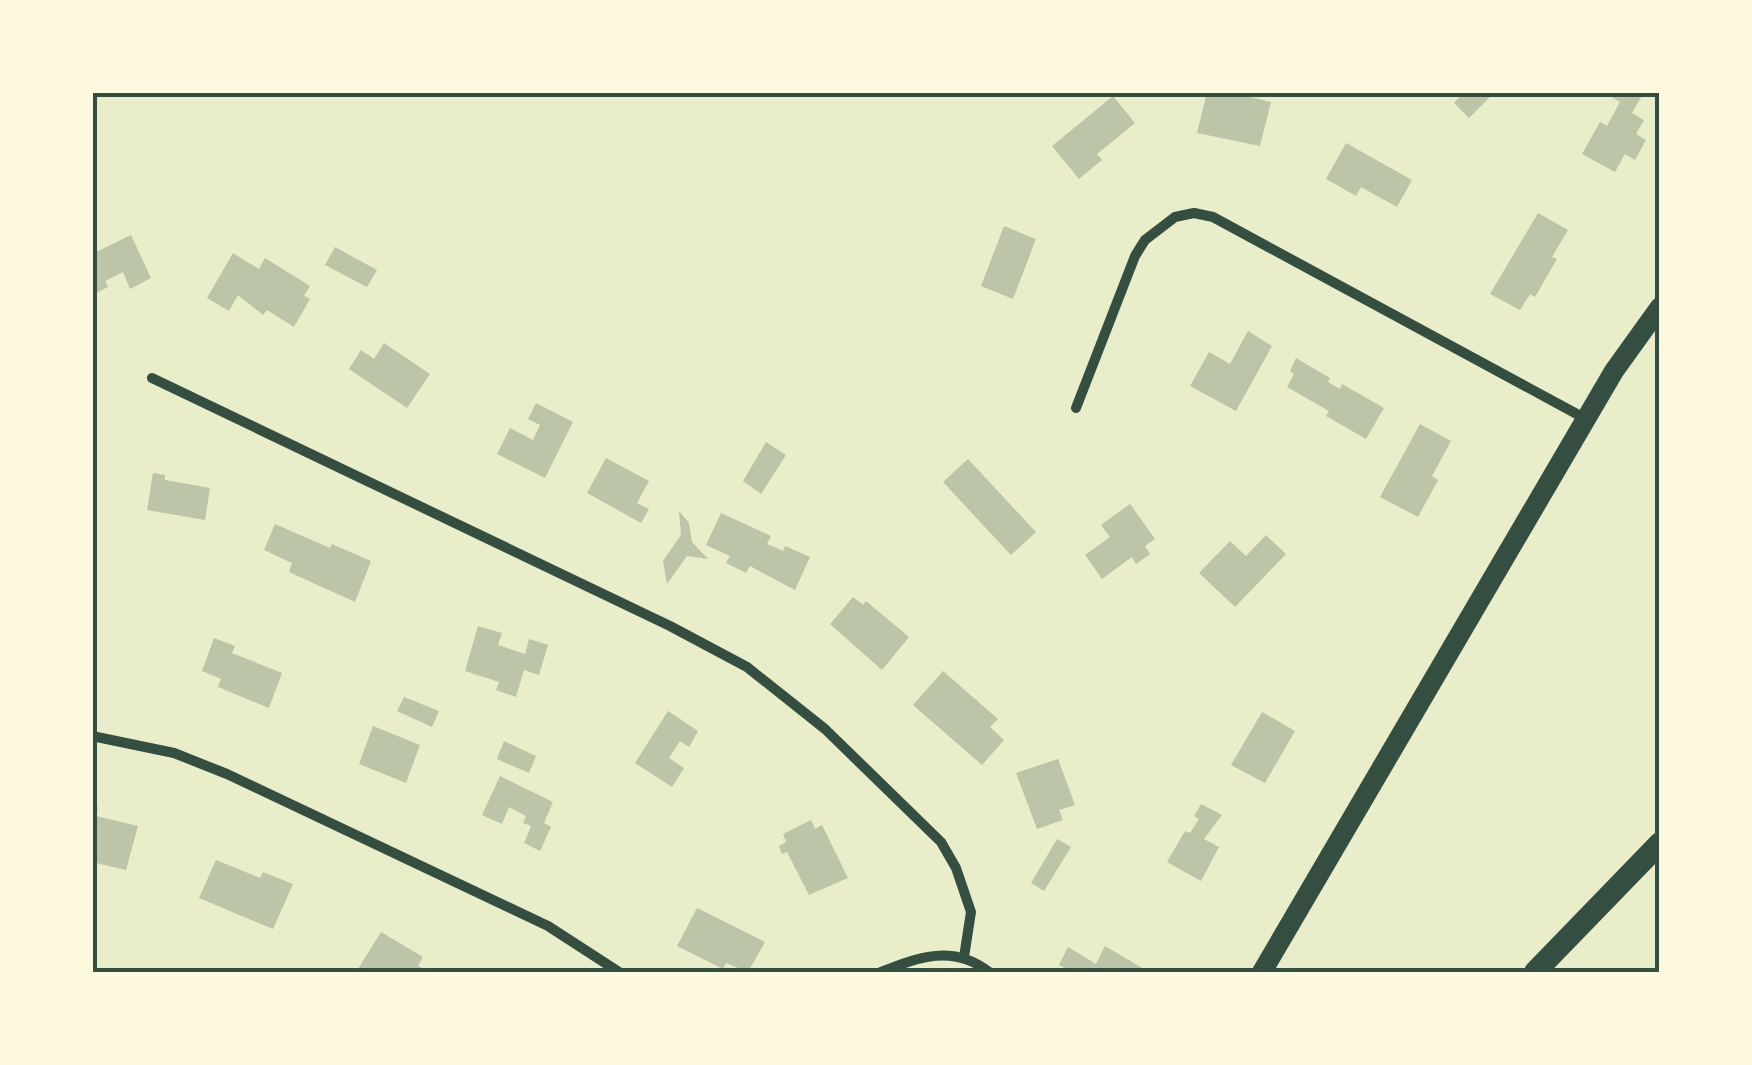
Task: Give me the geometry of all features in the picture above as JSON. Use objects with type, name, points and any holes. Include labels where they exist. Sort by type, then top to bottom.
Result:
[{"type":"highway","points":[[1535,972],[1660,843]]},
{"type":"main road","points":[[1262,972],[1614,372],[1660,307]]},
{"type":"street","points":[[1076,408],[1135,256],[1159,226],[1175,217],[1194,214],[1213,217],[1586,420]]},
{"type":"street","points":[[152,378],[670,626],[747,667],[825,729],[941,842],[956,868],[970,912],[964,958]]},
{"type":"street","points":[[92,736],[174,753],[227,774],[548,926],[620,972]]},
{"type":"street","points":[[881,972],[930,954],[964,958],[989,972]]},
{"type":"building","points":[[1207,92],[1229,92],[1271,102],[1260,146],[1197,133]]},
{"type":"building","points":[[1464,92],[1495,92],[1469,118],[1454,103]]},
{"type":"building","points":[[1603,92],[1644,92],[1632,113],[1644,120],[1636,134],[1646,140],[1635,160],[1625,154],[1615,172],[1582,154],[1600,122],[1607,126],[1620,102]]},
{"type":"building","points":[[1113,96],[1135,123],[1097,154],[1102,160],[1079,179],[1052,146]]},
{"type":"building","points":[[1346,143],[1412,180],[1397,207],[1361,187],[1356,196],[1326,179]]},
{"type":"building","points":[[1538,213],[1568,230],[1535,297],[1530,294],[1520,310],[1490,294]]},
{"type":"building","points":[[1004,226],[1036,239],[1013,299],[981,286]]},
{"type":"building","points":[[131,235],[151,278],[130,289],[123,272],[105,281],[108,287],[92,295],[92,254]]},
{"type":"building","points":[[335,247],[377,270],[367,287],[325,265]]},
{"type":"building","points":[[233,253],[259,269],[265,258],[310,286],[304,296],[310,299],[294,327],[267,310],[263,315],[238,295],[229,311],[207,298]]},
{"type":"building","points":[[1248,331],[1272,346],[1236,411],[1190,386],[1209,352],[1230,364]]},
{"type":"building","points":[[384,343],[430,374],[407,408],[349,369],[361,350],[374,359]]},
{"type":"building","points":[[1296,358],[1330,378],[1328,382],[1340,389],[1342,384],[1384,408],[1366,439],[1326,416],[1329,411],[1287,387]]},
{"type":"building","points":[[536,403],[573,422],[545,478],[497,454],[510,428],[533,440],[540,425],[528,419]]},
{"type":"building","points":[[1420,424],[1451,441],[1432,476],[1438,480],[1418,517],[1380,497]]},
{"type":"building","points":[[766,442],[786,455],[761,494],[743,481]]},
{"type":"building","points":[[606,458],[649,481],[637,503],[649,509],[641,523],[587,493]]},
{"type":"building","points":[[968,459],[1036,532],[1011,555],[943,482]]},
{"type":"building","points":[[153,473],[165,475],[165,480],[210,488],[205,520],[147,510]]},
{"type":"building","points":[[1130,504],[1155,539],[1145,546],[1150,554],[1136,564],[1132,557],[1102,579],[1085,555],[1110,537],[1101,525]]},
{"type":"building","points":[[679,511],[689,523],[692,542],[708,559],[687,556],[667,584],[663,561],[681,535]]},
{"type":"building","points":[[721,513],[771,536],[767,544],[783,551],[785,546],[810,557],[795,590],[750,566],[746,573],[726,563],[730,556],[706,545]]},
{"type":"building","points":[[275,524],[371,561],[355,602],[289,572],[292,563],[264,550]]},
{"type":"building","points":[[1266,535],[1286,554],[1235,607],[1199,573],[1230,541],[1246,556]]},
{"type":"building","points":[[853,597],[863,605],[866,601],[909,637],[882,670],[830,624]]},
{"type":"building","points":[[478,626],[502,633],[498,645],[525,654],[529,639],[548,645],[539,675],[524,670],[516,697],[496,690],[499,682],[465,671]]},
{"type":"building","points":[[214,638],[235,646],[232,653],[282,673],[269,708],[218,687],[221,679],[202,671]]},
{"type":"building","points":[[943,671],[998,719],[990,727],[1004,740],[982,765],[913,705]]},
{"type":"building","points":[[404,697],[439,711],[432,727],[397,711]]},
{"type":"building","points":[[668,711],[698,731],[689,747],[680,741],[669,758],[684,768],[672,787],[635,763]]},
{"type":"building","points":[[1262,712],[1295,731],[1265,783],[1231,765]]},
{"type":"building","points":[[373,726],[420,745],[406,783],[359,764]]},
{"type":"building","points":[[504,741],[536,756],[529,773],[497,759]]},
{"type":"building","points":[[1058,759],[1075,805],[1059,810],[1063,820],[1037,829],[1016,773]]},
{"type":"building","points":[[500,776],[553,802],[544,823],[551,827],[540,851],[524,843],[531,826],[523,823],[526,816],[509,807],[502,824],[482,815]]},
{"type":"building","points":[[1201,804],[1222,815],[1204,839],[1219,847],[1201,881],[1167,862],[1185,831],[1190,833],[1199,819],[1194,816]]},
{"type":"building","points":[[92,806],[98,807],[96,816],[138,826],[126,870],[92,862]]},
{"type":"building","points":[[811,820],[815,829],[822,825],[848,878],[809,895],[787,852],[782,854],[779,846],[786,842],[783,834]]},
{"type":"building","points":[[1057,839],[1071,847],[1044,891],[1031,883]]},
{"type":"building","points":[[216,860],[260,878],[263,872],[293,884],[273,929],[199,898]]},
{"type":"building","points":[[697,908],[765,942],[748,972],[726,963],[723,969],[677,946]]},
{"type":"building","points":[[381,932],[423,957],[418,966],[430,972],[358,969]]},
{"type":"building","points":[[1105,946],[1149,972],[1072,972],[1059,965],[1068,947],[1096,964]]}]
